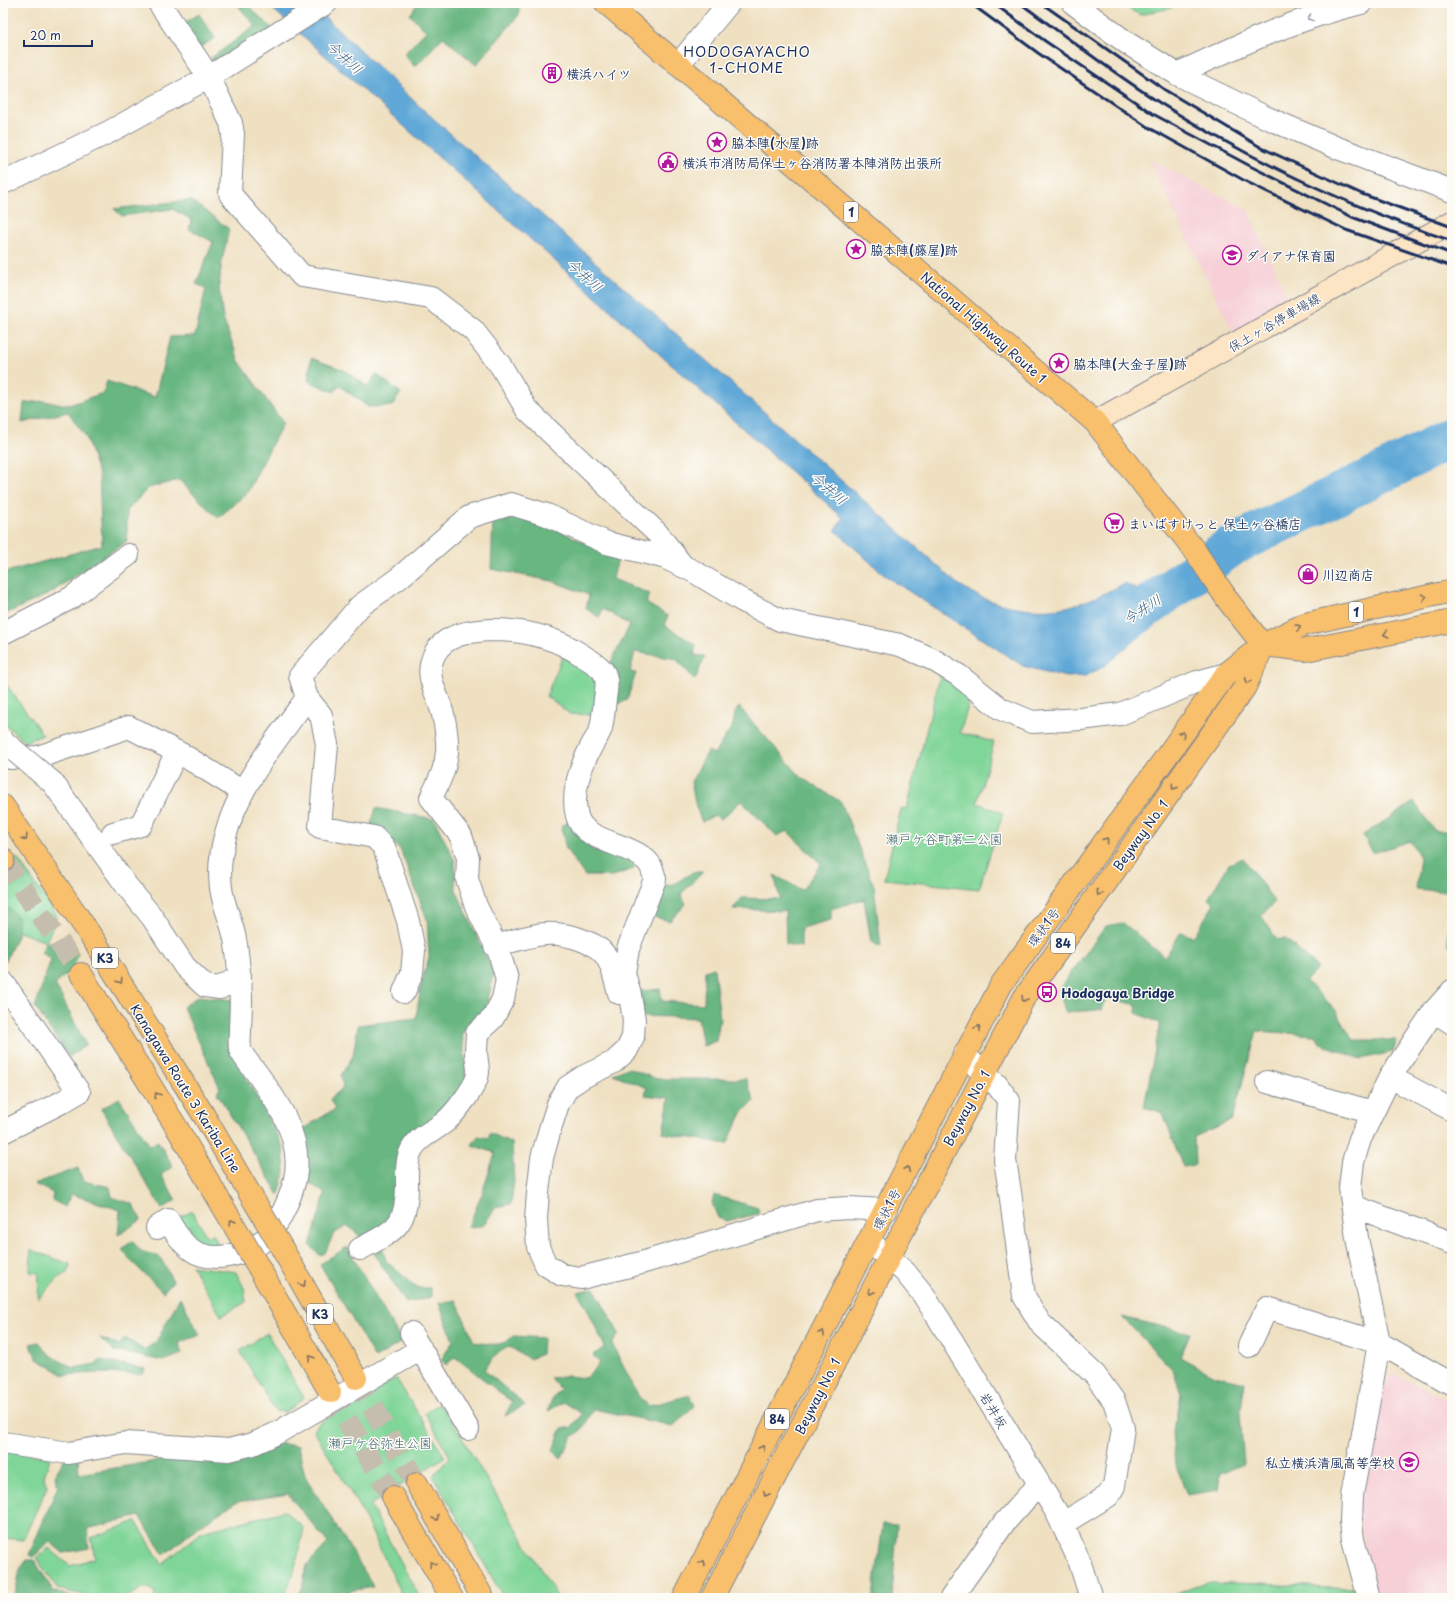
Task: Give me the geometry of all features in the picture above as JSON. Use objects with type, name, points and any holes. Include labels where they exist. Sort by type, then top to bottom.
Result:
[{"type":"main road","name":"National Highway Route 1","points":[[606,3],[1095,422],[1195,551],[1229,602],[1263,645]]},
{"type":"main road","name":"保土ヶ谷停車場線","points":[[1095,422],[1452,222]]},
{"type":"main road","name":"1","points":[[1263,645],[1305,624],[1452,591]]},
{"type":"main road","name":"1","points":[[1263,645],[1306,650],[1452,621]]},
{"type":"main road","name":"環状1号","points":[[870,1241],[1001,985],[1226,674],[1263,645]]},
{"type":"main road","name":"Beyway No. 1","points":[[712,1598],[1024,998],[1246,687],[1263,645]]},
{"type":"main road","name":"Kanagawa Route 3 Kariba Line","points":[[3,806],[95,942],[203,1114],[356,1378]]},
{"type":"main road","name":"K3","points":[[81,974],[177,1128],[330,1392]]},
{"type":"main road","name":"Beyway No. 1","points":[[684,1598],[870,1241]]},
{"type":"main road","points":[[417,1484],[483,1598]]},
{"type":"main road","points":[[393,1497],[452,1598]]},
{"type":"street","points":[[159,3],[209,77],[231,123],[233,134],[230,194],[302,276],[431,298],[474,330],[500,366],[527,410],[657,533],[684,567]]},
{"type":"street","points":[[678,65],[729,3]]},
{"type":"street","points":[[1073,3],[1127,43],[1177,74],[1263,116],[1335,147],[1452,191]]},
{"type":"street","points":[[1177,74],[1259,38],[1327,11],[1361,3]]},
{"type":"street","points":[[3,183],[108,132],[209,77],[288,29],[323,5]]},
{"type":"street","points":[[404,992],[412,973],[414,951],[408,921],[384,847],[374,837],[320,827],[327,744],[321,715],[307,698],[300,676],[360,606],[399,578],[468,517],[512,504],[547,515],[607,543],[662,557],[684,567],[780,620],[900,645],[932,659],[1001,709],[1032,722],[1081,719],[1120,714],[1197,682],[1226,674]]},
{"type":"street","points":[[3,633],[71,598],[128,555]]},
{"type":"street","points":[[360,1249],[388,1234],[399,1225],[404,1211],[407,1191],[406,1167],[411,1149],[422,1137],[445,1122],[470,1092],[478,1074],[476,1052],[477,1033],[493,1018],[504,999],[507,979],[495,946],[476,906],[467,879],[468,858],[461,836],[431,798],[442,776],[447,752],[442,709],[431,682],[430,668],[435,653],[444,642],[461,634],[482,630],[506,630],[528,633],[554,641],[575,651],[598,666],[605,674],[607,684],[601,730],[582,764],[575,800],[577,818],[584,828],[595,836],[632,850],[646,860],[652,868],[655,879],[628,949],[624,973],[630,995],[634,1020],[633,1037],[627,1050],[614,1062],[583,1077],[568,1088],[558,1104],[550,1129],[542,1158],[536,1219],[538,1247],[546,1265],[562,1275],[581,1278],[641,1263],[817,1210],[848,1208],[886,1210]]},
{"type":"street","points":[[157,1228],[168,1220],[178,1236],[190,1249],[207,1257],[228,1256],[251,1248],[265,1239],[277,1222],[292,1191],[296,1171],[296,1150],[288,1123],[271,1093],[240,1050],[240,976],[235,939],[221,888],[220,859],[227,830],[243,792],[260,762],[307,698]]},
{"type":"street","points":[[3,754],[8,758],[38,757],[129,727],[177,752],[243,792]]},
{"type":"street","points":[[3,741],[53,783],[126,885],[152,917],[185,967],[205,986],[220,988],[240,976]]},
{"type":"street","points":[[113,833],[141,825],[177,752]]},
{"type":"street","points":[[495,946],[540,934],[556,933],[575,937],[596,946],[606,956],[621,1001],[634,1020]]},
{"type":"street","points":[[3,982],[79,1092],[3,1132]]},
{"type":"street","points":[[1369,1598],[1353,1540],[1351,1521],[1352,1496],[1379,1343],[1358,1238],[1350,1188],[1353,1162],[1360,1139],[1390,1077],[1434,1011],[1452,991]]},
{"type":"street","points":[[1434,1011],[1452,1023]]},
{"type":"street","points":[[964,1055],[1002,1089],[1009,1101],[1005,1160],[1024,1296],[1040,1323],[1095,1375],[1105,1388],[1114,1401],[1123,1428],[1114,1486],[1108,1496],[1062,1524]]},
{"type":"street","points":[[1390,1077],[1452,1110]]},
{"type":"street","points":[[1267,1082],[1373,1112]]},
{"type":"street","points":[[1353,1206],[1452,1243]]},
{"type":"street","name":"岩井坂","points":[[870,1241],[906,1272],[922,1293],[1062,1524],[1080,1560],[1091,1598]]},
{"type":"street","points":[[1249,1346],[1267,1308],[1379,1343],[1452,1384]]},
{"type":"street","points":[[3,1443],[70,1452],[126,1443],[229,1450],[253,1444],[277,1433],[416,1341],[468,1429]]},
{"type":"street","points":[[951,1598],[1004,1523],[1039,1484]]},
{"type":"shaded area","name":"ダイアナ保育園","points":[[1148,159],[1247,209],[1289,300],[1273,312],[1234,334]]},
{"type":"shaded area","name":"私立横浜清風高等学校","points":[[1392,1373],[1452,1402],[1452,1598],[1377,1598],[1357,1514],[1374,1410]]},
{"type":"green space","points":[[236,3],[245,3],[274,30],[215,65],[211,58],[255,26]]},
{"type":"green space","points":[[418,3],[519,3],[519,15],[476,65],[443,37],[415,67],[404,54],[426,31],[410,15]]},
{"type":"green space","points":[[1119,3],[1174,3],[1171,8],[1140,15]]},
{"type":"green space","points":[[199,14],[215,38],[199,48],[182,24]]},
{"type":"green space","points":[[191,200],[229,229],[222,261],[219,286],[223,319],[239,361],[283,423],[247,493],[218,518],[179,480],[148,488],[127,511],[127,541],[49,594],[3,615],[3,573],[102,545],[99,475],[86,437],[68,412],[22,423],[24,403],[43,401],[69,405],[103,393],[107,381],[155,397],[170,337],[195,336],[206,288],[196,284],[213,242],[189,229],[192,220],[172,209],[122,216],[114,209]]},
{"type":"green space","points":[[311,358],[344,370],[368,387],[376,374],[401,393],[392,406],[368,407],[340,386],[334,392],[308,381]]},
{"type":"green space","points":[[518,517],[558,530],[618,558],[613,579],[650,594],[646,603],[668,616],[664,625],[696,645],[694,655],[705,656],[695,680],[676,659],[635,652],[630,672],[636,673],[627,700],[612,707],[617,681],[611,662],[630,625],[603,609],[599,617],[586,609],[589,595],[552,581],[491,569],[493,521]]},
{"type":"green space","points":[[563,656],[599,681],[592,715],[570,714],[546,696]]},
{"type":"green space","name":"瀬戸ケ谷町第二公園","points":[[941,672],[972,693],[960,733],[994,742],[977,803],[1003,813],[979,889],[884,879],[901,809],[907,808]]},
{"type":"green space","points":[[3,680],[43,735],[25,742],[3,723]]},
{"type":"green space","points":[[739,707],[802,778],[841,802],[874,886],[881,947],[871,942],[864,899],[831,909],[831,920],[801,928],[801,947],[786,944],[785,911],[733,909],[742,898],[780,899],[774,875],[802,890],[821,864],[787,831],[777,836],[741,801],[720,820],[715,815],[702,822],[696,807],[691,782],[708,751],[714,754],[733,725],[735,713]]},
{"type":"green space","points":[[1414,802],[1435,831],[1452,831],[1452,949],[1448,943],[1449,892],[1416,889],[1420,857],[1410,841],[1373,853],[1363,835]]},
{"type":"green space","points":[[376,808],[434,819],[455,861],[456,890],[494,973],[486,1009],[462,1033],[467,1075],[455,1103],[427,1126],[394,1221],[363,1239],[348,1226],[334,1233],[325,1253],[320,1256],[310,1245],[325,1194],[306,1180],[301,1130],[335,1109],[330,1099],[343,1088],[341,1075],[353,1056],[358,1025],[416,1018],[421,985],[429,957],[427,919],[400,849],[371,824]]},
{"type":"green space","points":[[571,821],[579,835],[593,850],[635,860],[634,869],[612,876],[585,876],[566,849],[561,826]]},
{"type":"green space","points":[[17,858],[57,916],[46,942],[17,931],[3,959],[3,869]]},
{"type":"green space","points":[[1243,858],[1275,902],[1261,915],[1277,940],[1285,938],[1318,968],[1306,981],[1335,1009],[1353,1040],[1397,1040],[1393,1052],[1361,1059],[1321,1044],[1315,1035],[1257,1031],[1232,1120],[1194,1137],[1195,1165],[1183,1167],[1163,1113],[1144,1107],[1160,1023],[1136,1013],[1137,1005],[1108,998],[1101,1010],[1065,1012],[1059,989],[1106,926],[1123,923],[1165,957],[1181,932],[1193,937],[1214,904],[1208,899],[1229,864]]},
{"type":"green space","points":[[693,872],[703,872],[681,894],[686,904],[670,921],[650,916],[664,885],[674,884]]},
{"type":"green space","points":[[5,905],[18,917],[17,936],[5,962],[3,960],[3,906]]},
{"type":"green space","points":[[68,939],[78,954],[73,969],[55,984],[86,1045],[69,1057],[35,1007],[51,959],[41,952],[46,943]]},
{"type":"green space","points":[[714,968],[720,1019],[716,1041],[703,1046],[698,1018],[643,1016],[640,991],[660,989],[662,1001],[704,1004],[705,971]]},
{"type":"green space","points":[[198,996],[234,1000],[230,1048],[283,1147],[285,1173],[279,1195],[217,1093],[220,1088],[183,1007]]},
{"type":"green space","points":[[628,1068],[657,1079],[746,1079],[754,1101],[742,1113],[727,1144],[663,1133],[669,1098],[645,1095],[647,1088],[613,1074]]},
{"type":"green space","points":[[119,1098],[150,1146],[158,1141],[173,1166],[161,1175],[176,1200],[162,1209],[101,1109]]},
{"type":"green space","points":[[490,1133],[512,1143],[514,1182],[511,1204],[496,1207],[483,1226],[468,1227],[482,1194],[495,1153],[472,1145],[478,1136],[488,1138]]},
{"type":"green space","points":[[78,1168],[83,1181],[110,1187],[112,1197],[133,1204],[141,1220],[118,1235],[120,1210],[71,1194],[65,1207],[52,1200],[53,1193],[34,1184]]},
{"type":"green space","points":[[714,1195],[758,1208],[759,1214],[726,1221],[718,1218],[712,1203]]},
{"type":"green space","points":[[192,1211],[207,1237],[213,1234],[220,1249],[205,1245],[195,1240],[187,1231],[179,1218]]},
{"type":"green space","points":[[132,1241],[141,1251],[160,1257],[173,1281],[163,1292],[129,1259],[122,1249]]},
{"type":"green space","points":[[381,1245],[386,1261],[417,1288],[430,1288],[432,1297],[406,1303],[372,1250]]},
{"type":"green space","points":[[347,1247],[402,1342],[375,1358],[320,1264]]},
{"type":"green space","points":[[31,1250],[70,1264],[68,1273],[61,1276],[38,1299],[39,1273],[30,1272]]},
{"type":"green space","points":[[192,1266],[236,1272],[244,1288],[246,1302],[221,1316]]},
{"type":"green space","points":[[594,1288],[619,1334],[612,1344],[639,1397],[649,1406],[690,1395],[695,1406],[673,1426],[594,1409],[581,1431],[573,1436],[561,1459],[553,1450],[562,1428],[571,1428],[582,1414],[564,1402],[548,1411],[552,1398],[561,1389],[550,1378],[569,1376],[585,1378],[600,1363],[593,1355],[605,1347],[585,1304],[577,1292]]},
{"type":"green space","points":[[180,1297],[200,1335],[179,1343],[182,1354],[164,1361],[114,1351],[100,1338],[120,1345],[125,1338],[144,1350],[156,1342]]},
{"type":"green space","points":[[456,1300],[474,1342],[500,1344],[509,1340],[513,1336],[543,1338],[542,1354],[529,1359],[510,1347],[500,1350],[484,1370],[525,1405],[505,1416],[512,1402],[455,1357],[446,1365],[441,1360],[453,1341],[439,1303]]},
{"type":"green space","points":[[1122,1317],[1190,1333],[1180,1357],[1215,1376],[1245,1383],[1240,1414],[1244,1464],[1220,1473],[1218,1490],[1187,1495],[1175,1464],[1172,1432],[1177,1419],[1181,1394],[1173,1370]]},
{"type":"green space","points":[[267,1333],[304,1398],[285,1412],[275,1411],[240,1351]]},
{"type":"green space","points":[[39,1342],[51,1356],[74,1368],[95,1364],[101,1360],[145,1369],[143,1374],[99,1373],[64,1375],[37,1359],[30,1344]]},
{"type":"green space","name":"瀬戸ケ谷弥生公園","points":[[396,1378],[445,1457],[370,1505],[420,1598],[402,1598],[399,1588],[361,1510],[314,1431],[318,1424]]},
{"type":"green space","points":[[439,1404],[450,1418],[558,1598],[504,1598],[433,1476],[450,1457],[425,1413]]},
{"type":"green space","points":[[269,1442],[298,1446],[305,1476],[374,1587],[349,1591],[348,1598],[297,1598],[302,1589],[307,1565],[328,1543],[288,1494],[236,1502],[198,1527],[164,1555],[139,1516],[87,1529],[89,1548],[63,1553],[50,1542],[33,1557],[29,1555],[58,1486],[55,1475],[66,1456],[78,1457],[79,1474],[175,1458],[175,1451]]},
{"type":"green space","points":[[3,1449],[50,1458],[44,1477],[47,1487],[23,1540],[3,1538]]},
{"type":"green space","points":[[285,1511],[304,1528],[294,1572],[283,1598],[154,1598],[155,1592],[145,1587],[125,1598],[95,1598],[58,1589],[36,1558],[49,1548],[70,1566],[95,1558],[91,1538],[136,1521],[162,1564],[202,1532]]},
{"type":"green space","points":[[883,1524],[897,1525],[892,1598],[873,1598]]},
{"type":"green space","points":[[27,1560],[34,1560],[54,1592],[80,1598],[24,1598],[15,1595],[20,1569]]},
{"type":"green space","points":[[1210,1582],[1355,1588],[1358,1598],[1163,1598]]},
{"type":"water","points":[[266,3],[310,3],[417,104],[958,584],[980,596],[1005,605],[1030,609],[1054,609],[1083,602],[1102,595],[1125,583],[1143,593],[1162,578],[1180,603],[1103,667],[1086,676],[1066,677],[1023,666],[884,575],[835,530],[843,518]]},
{"type":"waterway","name":"今井川","points":[[1126,622],[1233,545],[1376,476],[1452,437]]},
{"type":"tunnel","points":[[3,860],[81,974]]},
{"type":"tunnel","points":[[356,1378],[417,1484]]},
{"type":"tunnel","points":[[330,1392],[393,1497]]},
{"type":"railway","points":[[970,3],[1038,53],[1146,126],[1247,182],[1346,230],[1452,267]]},
{"type":"railway","points":[[993,3],[1045,41],[1153,114],[1252,167],[1352,217],[1452,254]]},
{"type":"railway","points":[[1020,3],[1142,91],[1194,124],[1230,144],[1302,181],[1376,213],[1452,241]]},
{"type":"railway","points":[[1041,3],[1165,90],[1262,148],[1362,194],[1452,227]]},
{"type":"place","name":"横浜ハイツ","points":[[552,73]]},
{"type":"place","name":"脇本陣(水屋)跡","points":[[717,142]]},
{"type":"place","name":"横浜市消防局保土ヶ谷消防署本陣消防出張所","points":[[668,162]]},
{"type":"place","name":"脇本陣(藤屋)跡","points":[[856,249]]},
{"type":"place","name":"ダイアナ保育園","points":[[1232,255]]},
{"type":"place","name":"脇本陣(大金子屋)跡","points":[[1059,363]]},
{"type":"place","name":"まいばすけっと 保土ヶ谷橋店","points":[[1114,523]]},
{"type":"place","name":"川辺商店","points":[[1308,574]]},
{"type":"place","name":"Hodogaya Bridge","points":[[1047,992]]},
{"type":"place","name":"私立横浜清風高等学校","points":[[1409,1462]]},
{"type":"district","name":"HODOGAYACHO 1-CHOME","points":[[747,60]]}]
